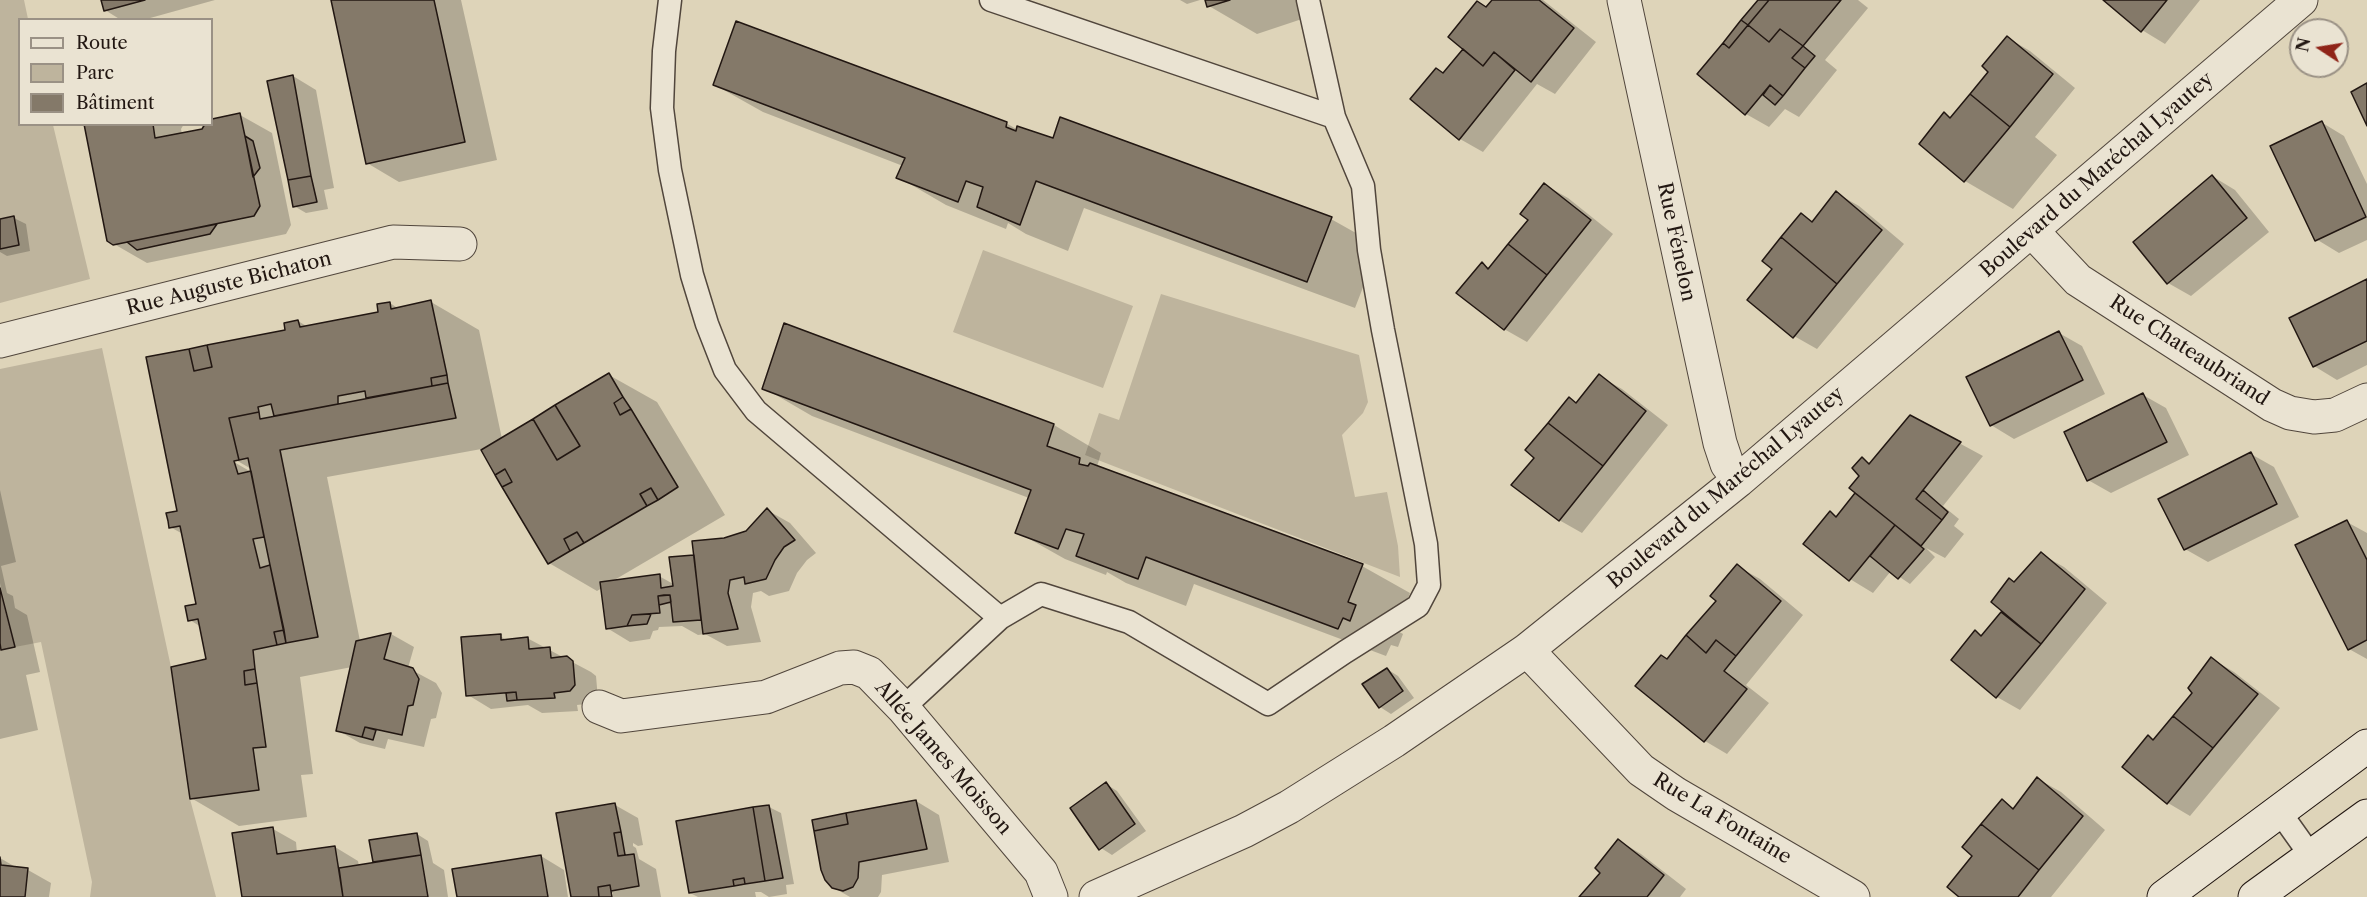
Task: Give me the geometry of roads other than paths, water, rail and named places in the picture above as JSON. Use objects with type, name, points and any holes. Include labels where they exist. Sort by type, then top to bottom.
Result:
[{"type":"street","name":"Rue Fénelon","points":[[1624,0],[1720,443],[1727,464],[1739,480]]},
{"type":"street","name":"Boulevard du Maréchal Lyautey","points":[[1096,897],[1244,831],[1289,807],[1394,741],[1527,650],[1739,480],[2301,0]]},
{"type":"street","name":"Rue Chateaubriand","points":[[2032,231],[2078,280],[2271,405],[2290,413],[2314,417],[2335,415],[2367,399]]},
{"type":"street","name":"Rue Auguste Bichaton","points":[[0,341],[393,242],[460,244]]},
{"type":"street","name":"Rue La Fontaine","points":[[1527,650],[1641,770],[1676,794],[1853,897]]},
{"type":"street","name":"Allée James Moisson","points":[[599,707],[621,716],[766,697],[840,668],[854,667],[869,673],[903,708],[1041,872],[1052,897]]},
{"type":"street","points":[[2164,897],[2367,746]]},
{"type":"street","points":[[2255,897],[2367,816]]},
{"type":"lane","points":[[670,0],[664,51],[662,108],[670,170],[692,275],[707,324],[725,370],[756,411],[1000,618]]},
{"type":"lane","points":[[991,0],[1334,117]]},
{"type":"lane","points":[[903,708],[1000,618],[1041,594],[1129,622],[1268,704],[1418,606],[1429,585],[1426,544],[1383,330],[1369,250],[1363,186],[1334,117],[1308,0]]},
{"type":"lane","points":[[2279,811],[2311,856]]}]
